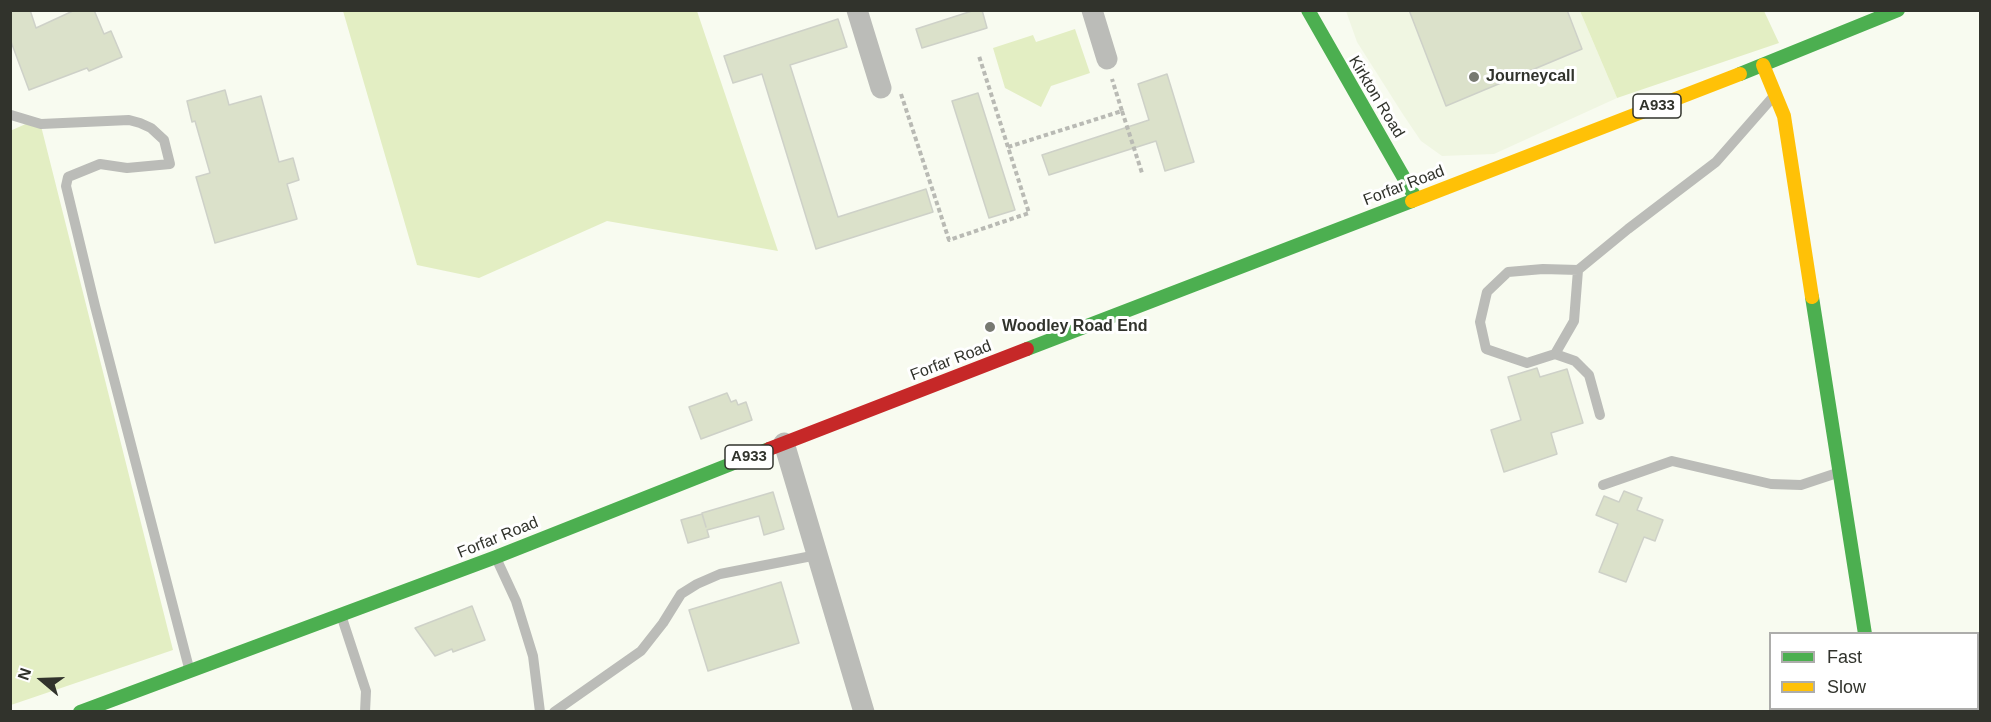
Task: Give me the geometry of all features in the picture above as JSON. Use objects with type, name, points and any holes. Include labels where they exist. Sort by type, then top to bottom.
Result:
[{"type":"main road","name":"Kirkton Road","points":[[1308,10],[1416,199]]},
{"type":"main road","name":"Forfar Road","points":[[81,711],[496,557],[784,443],[1763,65],[1898,10]]},
{"type":"main road","points":[[1763,65],[1784,116],[1865,632]]},
{"type":"street","points":[[857,10],[891,91]]},
{"type":"street","points":[[1092,10],[1107,59]]},
{"type":"street","points":[[784,443],[864,711]]},
{"type":"lane","points":[[1600,415],[1589,375],[1575,361],[1555,354],[1527,363],[1486,349],[1480,322],[1487,292],[1508,272],[1543,268],[1578,270],[1716,162],[1775,94]]},
{"type":"lane","points":[[11,115],[41,124],[129,120],[151,128],[164,140],[170,164],[127,168],[100,164],[68,177],[66,186],[190,671]]},
{"type":"lane","points":[[1555,354],[1574,321],[1578,270]]},
{"type":"lane","points":[[1603,485],[1672,461],[1771,484],[1801,485],[1840,472]]},
{"type":"lane","points":[[554,711],[641,651],[663,623],[681,594],[696,584],[720,574],[818,555]]},
{"type":"lane","points":[[496,557],[516,601],[532,656],[540,711]]},
{"type":"lane","points":[[341,615],[366,691],[365,711]]},
{"type":"path","points":[[891,91],[950,240],[1029,213],[979,56]]},
{"type":"path","points":[[1107,59],[1142,174]]},
{"type":"path","points":[[1008,147],[1122,111]]},
{"type":"shaded area","points":[[1346,11],[1580,11],[1617,98],[1494,154],[1442,156],[1421,141],[1404,116],[1357,42]]},
{"type":"green space","points":[[343,11],[697,11],[778,251],[607,221],[479,278],[417,265]]},
{"type":"green space","points":[[1580,11],[1764,11],[1779,43],[1617,98]]},
{"type":"green space","points":[[1075,29],[1090,73],[1051,86],[1041,107],[1005,88],[993,48],[1033,35],[1036,42]]},
{"type":"green space","points":[[39,118],[173,650],[11,705],[10,131]]},
{"type":"building","points":[[10,10],[30,10],[36,28],[75,10],[94,10],[104,34],[111,31],[122,57],[89,71],[87,68],[29,90],[10,39]]},
{"type":"building","points":[[975,10],[982,10],[987,28],[922,48],[916,29]]},
{"type":"building","name":"Journeycall","points":[[1409,10],[1567,10],[1582,49],[1446,106]]},
{"type":"building","points":[[838,19],[847,47],[790,65],[838,217],[926,189],[933,212],[816,249],[762,74],[733,83],[724,56]]},
{"type":"building","points":[[1167,74],[1194,162],[1165,171],[1156,141],[1049,175],[1042,155],[1149,120],[1138,84]]},
{"type":"building","points":[[225,90],[229,105],[261,96],[279,162],[293,158],[299,180],[287,184],[297,219],[215,243],[196,177],[210,173],[187,101]]},
{"type":"building","points":[[978,93],[1015,210],[989,218],[952,101]]},
{"type":"building","points":[[1537,368],[1540,377],[1567,369],[1583,423],[1551,433],[1557,454],[1504,472],[1491,430],[1521,420],[1508,377]]},
{"type":"building","points":[[727,393],[731,402],[736,400],[738,405],[746,402],[752,420],[701,439],[689,407]]},
{"type":"building","points":[[1624,491],[1642,498],[1637,510],[1663,520],[1655,541],[1644,537],[1626,582],[1599,572],[1618,524],[1596,515],[1604,496],[1619,502]]},
{"type":"building","points":[[773,492],[784,529],[764,535],[759,516],[707,530],[709,537],[688,543],[681,520],[702,514],[706,527],[702,513]]},
{"type":"building","points":[[781,582],[799,643],[708,671],[689,610]]},
{"type":"building","points":[[472,606],[485,640],[435,656],[415,628]]},
{"type":"traffic: fast","points":[[1308,10],[1416,199]]},
{"type":"traffic: fast","points":[[1740,74],[1898,10]]},
{"type":"traffic: fast","points":[[1027,349],[1412,201]]},
{"type":"traffic: fast","points":[[1812,297],[1865,632]]},
{"type":"traffic: fast","points":[[80,712],[496,557],[769,449]]},
{"type":"traffic: slow","points":[[1763,65],[1784,116],[1812,297]]},
{"type":"traffic: slow","points":[[1412,201],[1740,74]]},
{"type":"traffic: jam","points":[[769,449],[1027,349]]},
{"type":"place","name":"Journeycall","points":[[1474,77]]},
{"type":"place","name":"Woodley Road End","points":[[990,327]]}]
